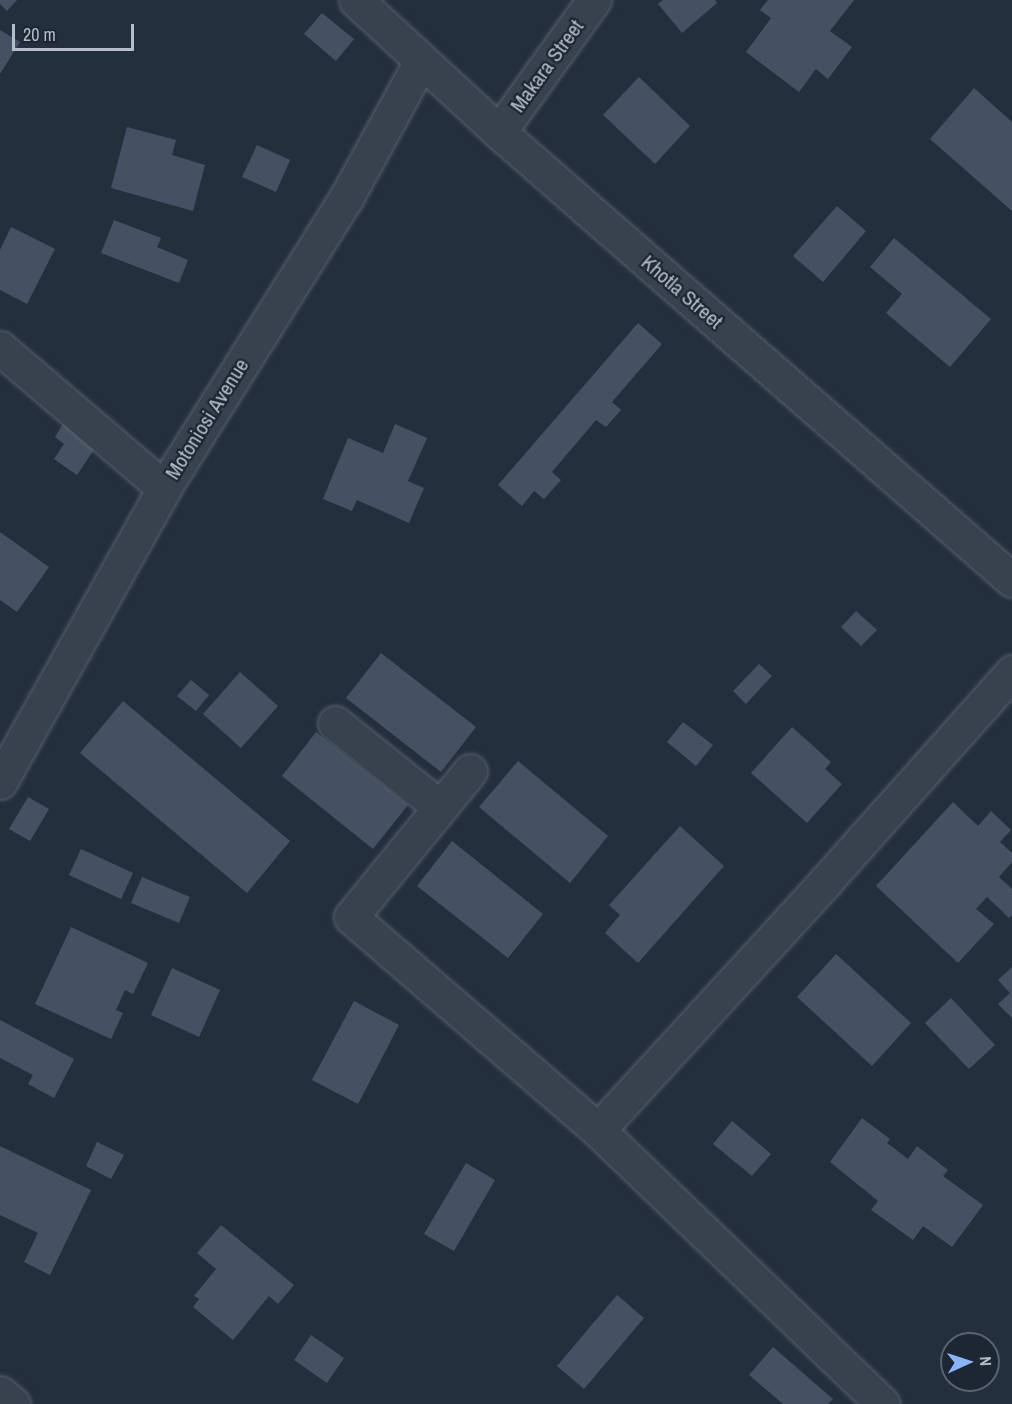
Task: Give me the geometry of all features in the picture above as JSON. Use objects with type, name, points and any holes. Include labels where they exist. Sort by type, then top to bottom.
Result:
[{"type":"street","name":"Khotla Street","points":[[356,0],[499,132],[1012,580]]},
{"type":"street","name":"Makara Street","points":[[499,132],[594,0]]},
{"type":"street","name":"Motoniosi Avenue","points":[[0,782],[164,488],[345,200],[421,61]]},
{"type":"street","points":[[0,348],[164,488]]},
{"type":"street","points":[[598,1130],[826,881],[1012,672]]},
{"type":"street","points":[[335,723],[440,807]]},
{"type":"street","points":[[470,771],[351,917],[598,1130],[883,1404]]},
{"type":"street","points":[[0,1393],[13,1404]]},
{"type":"building","points":[[0,0],[17,0],[7,11],[0,4]]},
{"type":"building","points":[[663,0],[715,0],[717,3],[682,33],[658,4]]},
{"type":"building","points":[[768,0],[854,0],[830,31],[852,47],[828,79],[816,69],[799,92],[746,52],[771,18],[760,10]]},
{"type":"building","points":[[322,13],[354,39],[336,61],[304,34]]},
{"type":"building","points":[[0,30],[20,42],[0,74]]},
{"type":"building","points":[[639,77],[690,126],[655,164],[603,115]]},
{"type":"building","points":[[974,88],[1012,122],[1012,211],[930,139]]},
{"type":"building","points":[[127,127],[176,140],[172,155],[205,165],[193,211],[111,188]]},
{"type":"building","points":[[257,145],[290,160],[276,192],[242,177]]},
{"type":"building","points":[[837,206],[866,231],[823,282],[793,256]]},
{"type":"building","points":[[114,220],[161,238],[157,247],[188,260],[179,283],[101,253]]},
{"type":"building","points":[[11,227],[55,249],[27,304],[0,290],[0,250]]},
{"type":"building","points":[[894,238],[991,319],[950,367],[886,313],[902,294],[870,267]]},
{"type":"building","points":[[638,323],[662,344],[612,402],[621,410],[606,427],[596,420],[552,472],[561,480],[544,499],[534,491],[522,506],[498,485]]},
{"type":"building","points":[[64,422],[97,445],[77,475],[54,459],[64,444],[55,437]]},
{"type":"building","points":[[395,424],[427,438],[408,481],[424,488],[409,523],[357,500],[352,511],[323,499],[348,438],[383,453]]},
{"type":"building","points":[[0,532],[49,567],[17,612],[0,600]]},
{"type":"building","points":[[856,611],[877,630],[861,646],[841,627]]},
{"type":"building","points":[[381,653],[476,727],[441,772],[346,698]]},
{"type":"building","points":[[759,664],[772,676],[746,704],[733,691]]},
{"type":"building","points":[[240,672],[278,706],[241,748],[203,714]]},
{"type":"building","points":[[191,680],[209,695],[196,711],[177,696]]},
{"type":"building","points":[[123,701],[290,841],[247,893],[80,753]]},
{"type":"building","points":[[683,722],[713,745],[696,766],[667,742]]},
{"type":"building","points":[[792,727],[831,762],[825,769],[842,784],[807,823],[751,773]]},
{"type":"building","points":[[316,732],[408,805],[373,849],[282,776]]},
{"type":"building","points":[[518,761],[608,836],[570,883],[479,807]]},
{"type":"building","points":[[28,797],[49,809],[30,841],[9,829]]},
{"type":"building","points":[[953,802],[978,826],[991,811],[1011,830],[1000,842],[1012,853],[1012,862],[999,877],[1012,889],[1012,915],[1009,918],[987,897],[976,909],[994,924],[958,963],[876,886]]},
{"type":"building","points":[[680,826],[724,866],[638,963],[605,933],[620,915],[609,905]]},
{"type":"building","points":[[452,841],[543,914],[508,958],[417,886]]},
{"type":"building","points":[[81,849],[133,873],[121,899],[69,875]]},
{"type":"building","points":[[142,877],[190,897],[179,923],[131,903]]},
{"type":"building","points":[[71,927],[148,963],[133,994],[125,990],[116,1010],[123,1013],[111,1039],[35,1004]]},
{"type":"building","points":[[836,954],[911,1023],[872,1066],[797,997]]},
{"type":"building","points":[[1012,967],[1012,1018],[998,1004],[1010,993],[998,980]]},
{"type":"building","points":[[172,968],[220,990],[199,1037],[151,1015]]},
{"type":"building","points":[[951,998],[995,1045],[969,1069],[925,1023]]},
{"type":"building","points":[[354,1001],[399,1025],[358,1104],[312,1080]]},
{"type":"building","points":[[0,1020],[74,1059],[54,1098],[28,1084],[33,1075],[0,1058]]},
{"type":"building","points":[[862,1118],[890,1139],[887,1143],[908,1159],[917,1146],[948,1170],[943,1176],[983,1205],[952,1247],[923,1226],[913,1240],[871,1210],[878,1201],[830,1162]]},
{"type":"building","points":[[732,1121],[771,1154],[752,1176],[713,1144]]},
{"type":"building","points":[[97,1142],[124,1155],[111,1179],[86,1166]]},
{"type":"building","points":[[0,1146],[91,1190],[50,1275],[24,1262],[38,1233],[0,1215]]},
{"type":"building","points":[[466,1163],[495,1180],[454,1251],[424,1234]]},
{"type":"building","points":[[221,1225],[294,1285],[278,1304],[269,1296],[233,1340],[193,1307],[199,1299],[194,1296],[216,1269],[197,1253]]},
{"type":"building","points":[[617,1295],[644,1318],[584,1389],[557,1366]]},
{"type":"building","points":[[311,1335],[344,1358],[327,1383],[294,1360]]},
{"type":"building","points":[[773,1347],[833,1399],[828,1404],[783,1404],[749,1375]]}]
